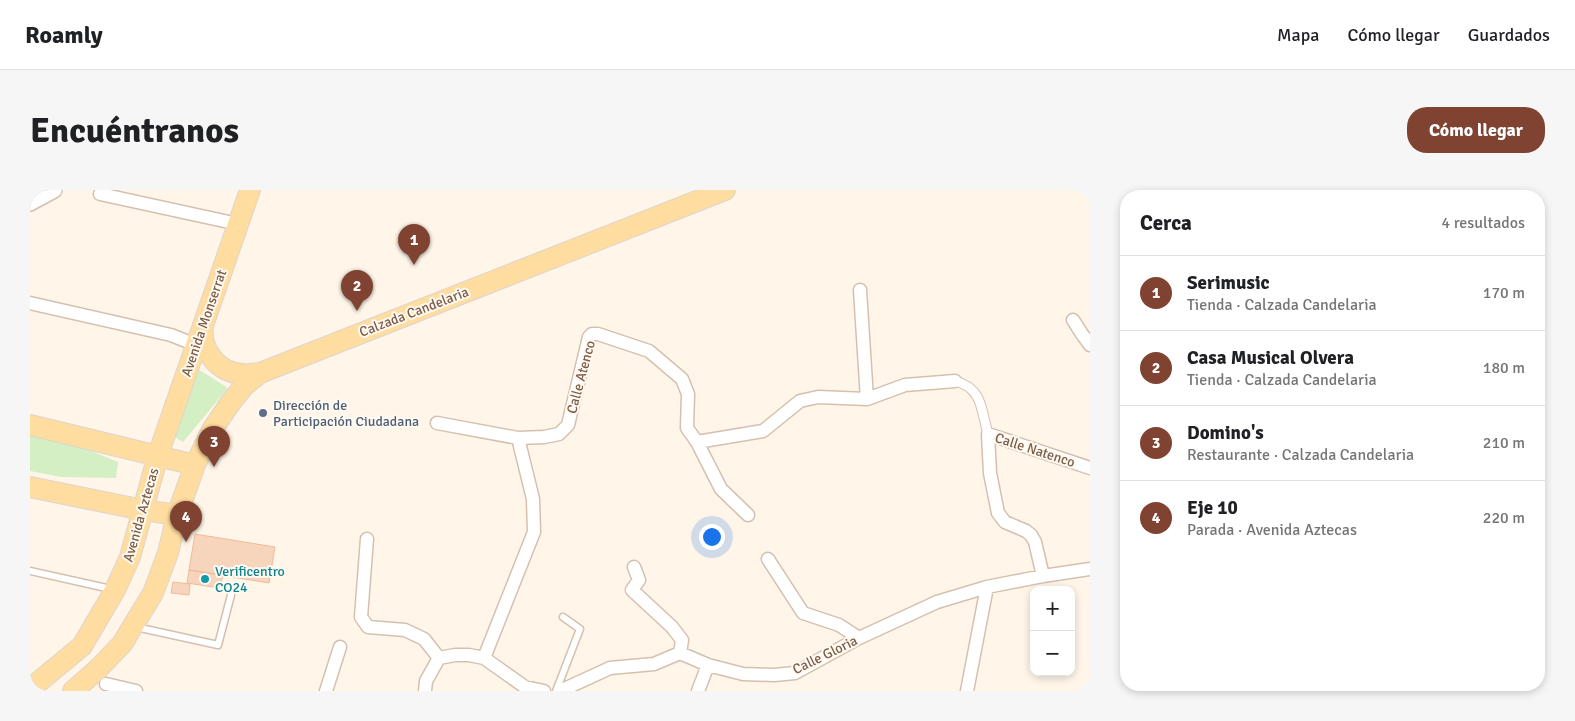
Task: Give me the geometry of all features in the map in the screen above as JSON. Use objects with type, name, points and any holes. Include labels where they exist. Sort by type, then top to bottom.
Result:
[{"type":"main road","name":"Avenida Monserrat","points":[[158,455],[250,190]]},
{"type":"main road","name":"Calzada Candelaria","points":[[177,515],[195,465],[212,430],[244,386],[260,372],[725,190]]},
{"type":"main road","points":[[203,325],[202,335],[204,344],[207,351],[219,365],[235,373],[260,372]]},
{"type":"main road","points":[[30,425],[195,465]]},
{"type":"main road","name":"Avenida Aztecas","points":[[30,689],[82,646],[115,590],[130,557],[158,455]]},
{"type":"main road","points":[[30,487],[177,515],[168,553],[153,593],[132,626],[104,681],[73,691]]},
{"type":"street","points":[[30,202],[54,190]]},
{"type":"street","points":[[100,194],[238,224]]},
{"type":"street","points":[[860,290],[867,399]]},
{"type":"street","points":[[30,303],[171,336],[196,345]]},
{"type":"street","points":[[1073,320],[1090,345]]},
{"type":"street","name":"Calle Atenco","points":[[518,438],[544,437],[559,434],[568,425],[588,338],[592,334],[598,334],[649,351],[682,379],[688,394],[687,428],[698,442],[721,489],[748,514]]},
{"type":"street","points":[[698,442],[763,431],[800,401],[818,397],[867,399],[905,385],[955,381]]},
{"type":"street","name":"Calle Natenco","points":[[955,381],[972,388],[977,395],[988,434],[1090,468]]},
{"type":"street","points":[[437,423],[518,438],[532,499],[534,532],[484,658]]},
{"type":"street","points":[[988,434],[990,473],[998,512],[1005,522],[1026,531],[1031,536],[1035,542],[1043,576]]},
{"type":"street","points":[[367,539],[362,617],[368,627],[406,630],[424,640],[439,658]]},
{"type":"street","points":[[768,559],[803,614],[839,625],[859,638]]},
{"type":"street","points":[[560,691],[610,668],[654,664],[680,653],[682,640],[672,627],[632,590],[639,580],[634,567]]},
{"type":"street","name":"Calle Gloria","points":[[680,653],[708,665],[743,674],[774,675],[795,672],[859,638],[937,602],[987,587],[1090,569]]},
{"type":"street","points":[[967,691],[987,587]]},
{"type":"street","points":[[326,691],[340,646]]},
{"type":"street","points":[[425,691],[426,681],[439,658],[469,655],[484,658],[525,687],[544,691]]},
{"type":"street","points":[[698,691],[708,665]]},
{"type":"street","points":[[104,681],[136,691]]},
{"type":"lane","points":[[30,571],[115,590]]},
{"type":"lane","points":[[132,626],[218,645],[231,596]]},
{"type":"lane","points":[[556,691],[580,629],[563,617]]},
{"type":"green space","points":[[193,366],[228,388],[183,442],[173,436]]},
{"type":"green space","points":[[30,435],[79,446],[118,462],[116,478],[61,477],[30,471]]},
{"type":"building","points":[[195,534],[275,547],[269,583],[189,570]]},
{"type":"building","name":"Verificentro CO24","points":[[189,570],[223,575],[220,588],[187,583]]},
{"type":"building","points":[[173,582],[190,584],[189,595],[171,593]]},
{"type":"place","name":"Serimusic","points":[[414,265]]},
{"type":"place","name":"Casa Musical Olvera","points":[[357,311]]},
{"type":"place","name":"Dirección de Participación Ciudadana","points":[[263,413]]},
{"type":"place","name":"Domino's","points":[[214,467]]},
{"type":"place","name":"Eje 10","points":[[186,542]]},
{"type":"place","name":"Verificentro CO24","points":[[205,579]]}]
